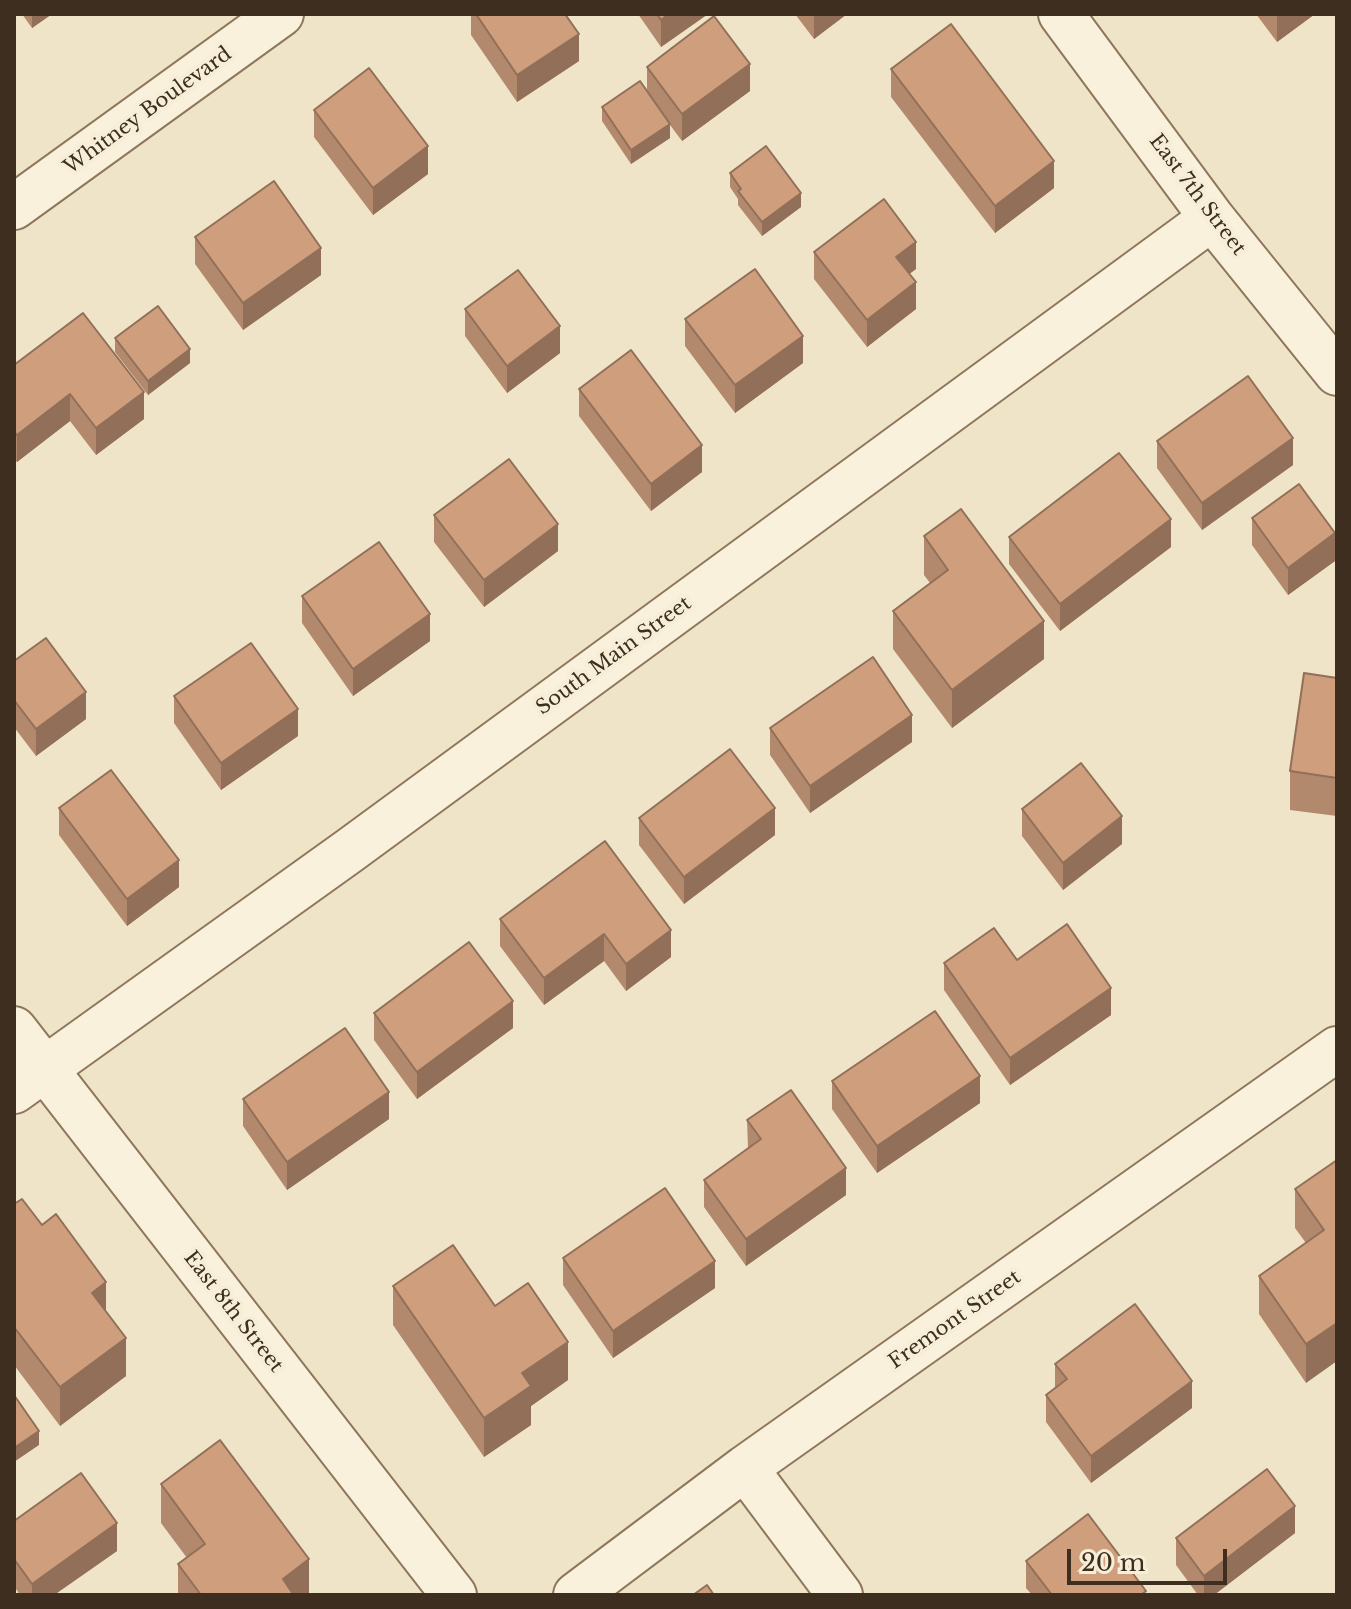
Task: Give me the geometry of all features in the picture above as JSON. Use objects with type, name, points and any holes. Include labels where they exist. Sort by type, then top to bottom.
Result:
[{"type":"street","name":"Whitney Boulevard","points":[[14,207],[281,14]]},
{"type":"street","name":"East 7th Street","points":[[1061,14],[1212,218],[1337,373]]},
{"type":"street","name":"South Main Street","points":[[29,1080],[349,851],[1212,218]]},
{"type":"street","name":"East 8th Street","points":[[14,1029],[29,1080],[454,1595]]},
{"type":"street","name":"Fremont Street","points":[[576,1595],[745,1468],[1337,1049]]},
{"type":"street","points":[[745,1468],[840,1595]]},
{"type":"building","points":[[476,14],[565,14],[579,34],[517,75]]},
{"type":"building","points":[[714,16],[750,64],[682,114],[647,67]]},
{"type":"building","points":[[951,24],[1054,161],[995,206],[891,69]]},
{"type":"building","points":[[369,68],[428,146],[373,188],[314,110]]},
{"type":"building","points":[[640,81],[670,124],[631,150],[602,107]]},
{"type":"building","points":[[766,146],[801,193],[762,222],[738,191],[741,189],[730,173]]},
{"type":"building","points":[[274,181],[321,248],[243,303],[195,237]]},
{"type":"building","points":[[884,199],[916,242],[896,257],[916,282],[867,320],[814,252]]},
{"type":"building","points":[[755,269],[803,336],[735,385],[685,319]]},
{"type":"building","points":[[518,270],[560,326],[507,366],[465,309]]},
{"type":"building","points":[[158,306],[190,349],[148,381],[115,338]]},
{"type":"building","points":[[83,313],[144,392],[96,428],[70,394],[17,435],[14,432],[14,365]]},
{"type":"building","points":[[631,350],[702,445],[651,484],[579,389]]},
{"type":"building","points":[[1248,376],[1293,438],[1202,503],[1157,441]]},
{"type":"building","points":[[1119,453],[1171,519],[1060,604],[1009,537]]},
{"type":"building","points":[[509,459],[558,524],[484,580],[434,515]]},
{"type":"building","points":[[1299,484],[1335,533],[1288,568],[1252,518]]},
{"type":"building","points":[[961,509],[1044,621],[952,690],[893,611],[948,570],[924,536]]},
{"type":"building","points":[[379,542],[430,614],[353,669],[302,596]]},
{"type":"building","points":[[46,638],[86,692],[36,729],[14,700],[14,661]]},
{"type":"building","points":[[251,643],[298,709],[221,763],[174,696]]},
{"type":"building","points":[[873,657],[912,715],[810,786],[770,728]]},
{"type":"building","points":[[1304,673],[1337,678],[1337,778],[1290,771]]},
{"type":"building","points":[[730,749],[775,808],[684,877],[639,818]]},
{"type":"building","points":[[1081,763],[1122,816],[1063,863],[1022,809]]},
{"type":"building","points":[[111,770],[179,860],[127,899],[59,808]]},
{"type":"building","points":[[605,841],[671,930],[626,964],[604,934],[544,978],[500,919]]},
{"type":"building","points":[[1067,924],[1111,988],[1010,1058],[944,963],[994,928],[1017,960]]},
{"type":"building","points":[[469,942],[513,1001],[417,1072],[374,1013]]},
{"type":"building","points":[[935,1011],[980,1076],[877,1146],[832,1081]]},
{"type":"building","points":[[345,1028],[389,1092],[287,1162],[243,1099]]},
{"type":"building","points":[[791,1090],[846,1168],[746,1239],[704,1180],[761,1139],[747,1120]]},
{"type":"building","points":[[1337,1160],[1337,1323],[1306,1344],[1259,1276],[1324,1230],[1295,1189]]},
{"type":"building","points":[[665,1188],[715,1261],[613,1331],[563,1258]]},
{"type":"building","points":[[22,1199],[42,1225],[56,1214],[106,1282],[92,1293],[126,1338],[60,1387],[14,1327],[14,1204]]},
{"type":"building","points":[[453,1245],[495,1306],[528,1283],[568,1342],[522,1373],[531,1386],[484,1418],[393,1286]]},
{"type":"building","points":[[1135,1304],[1192,1381],[1091,1456],[1046,1395],[1067,1379],[1055,1364]]},
{"type":"building","points":[[14,1395],[39,1431],[14,1448]]},
{"type":"building","points":[[220,1440],[309,1559],[283,1579],[291,1595],[201,1595],[178,1564],[205,1544],[161,1484]]},
{"type":"building","points":[[1267,1469],[1295,1506],[1204,1576],[1176,1538]]},
{"type":"building","points":[[81,1473],[117,1523],[32,1584],[14,1559],[14,1521]]},
{"type":"building","points":[[1088,1514],[1146,1591],[1141,1595],[1052,1595],[1026,1561]]},
{"type":"building","points":[[707,1585],[714,1595],[693,1595]]}]
